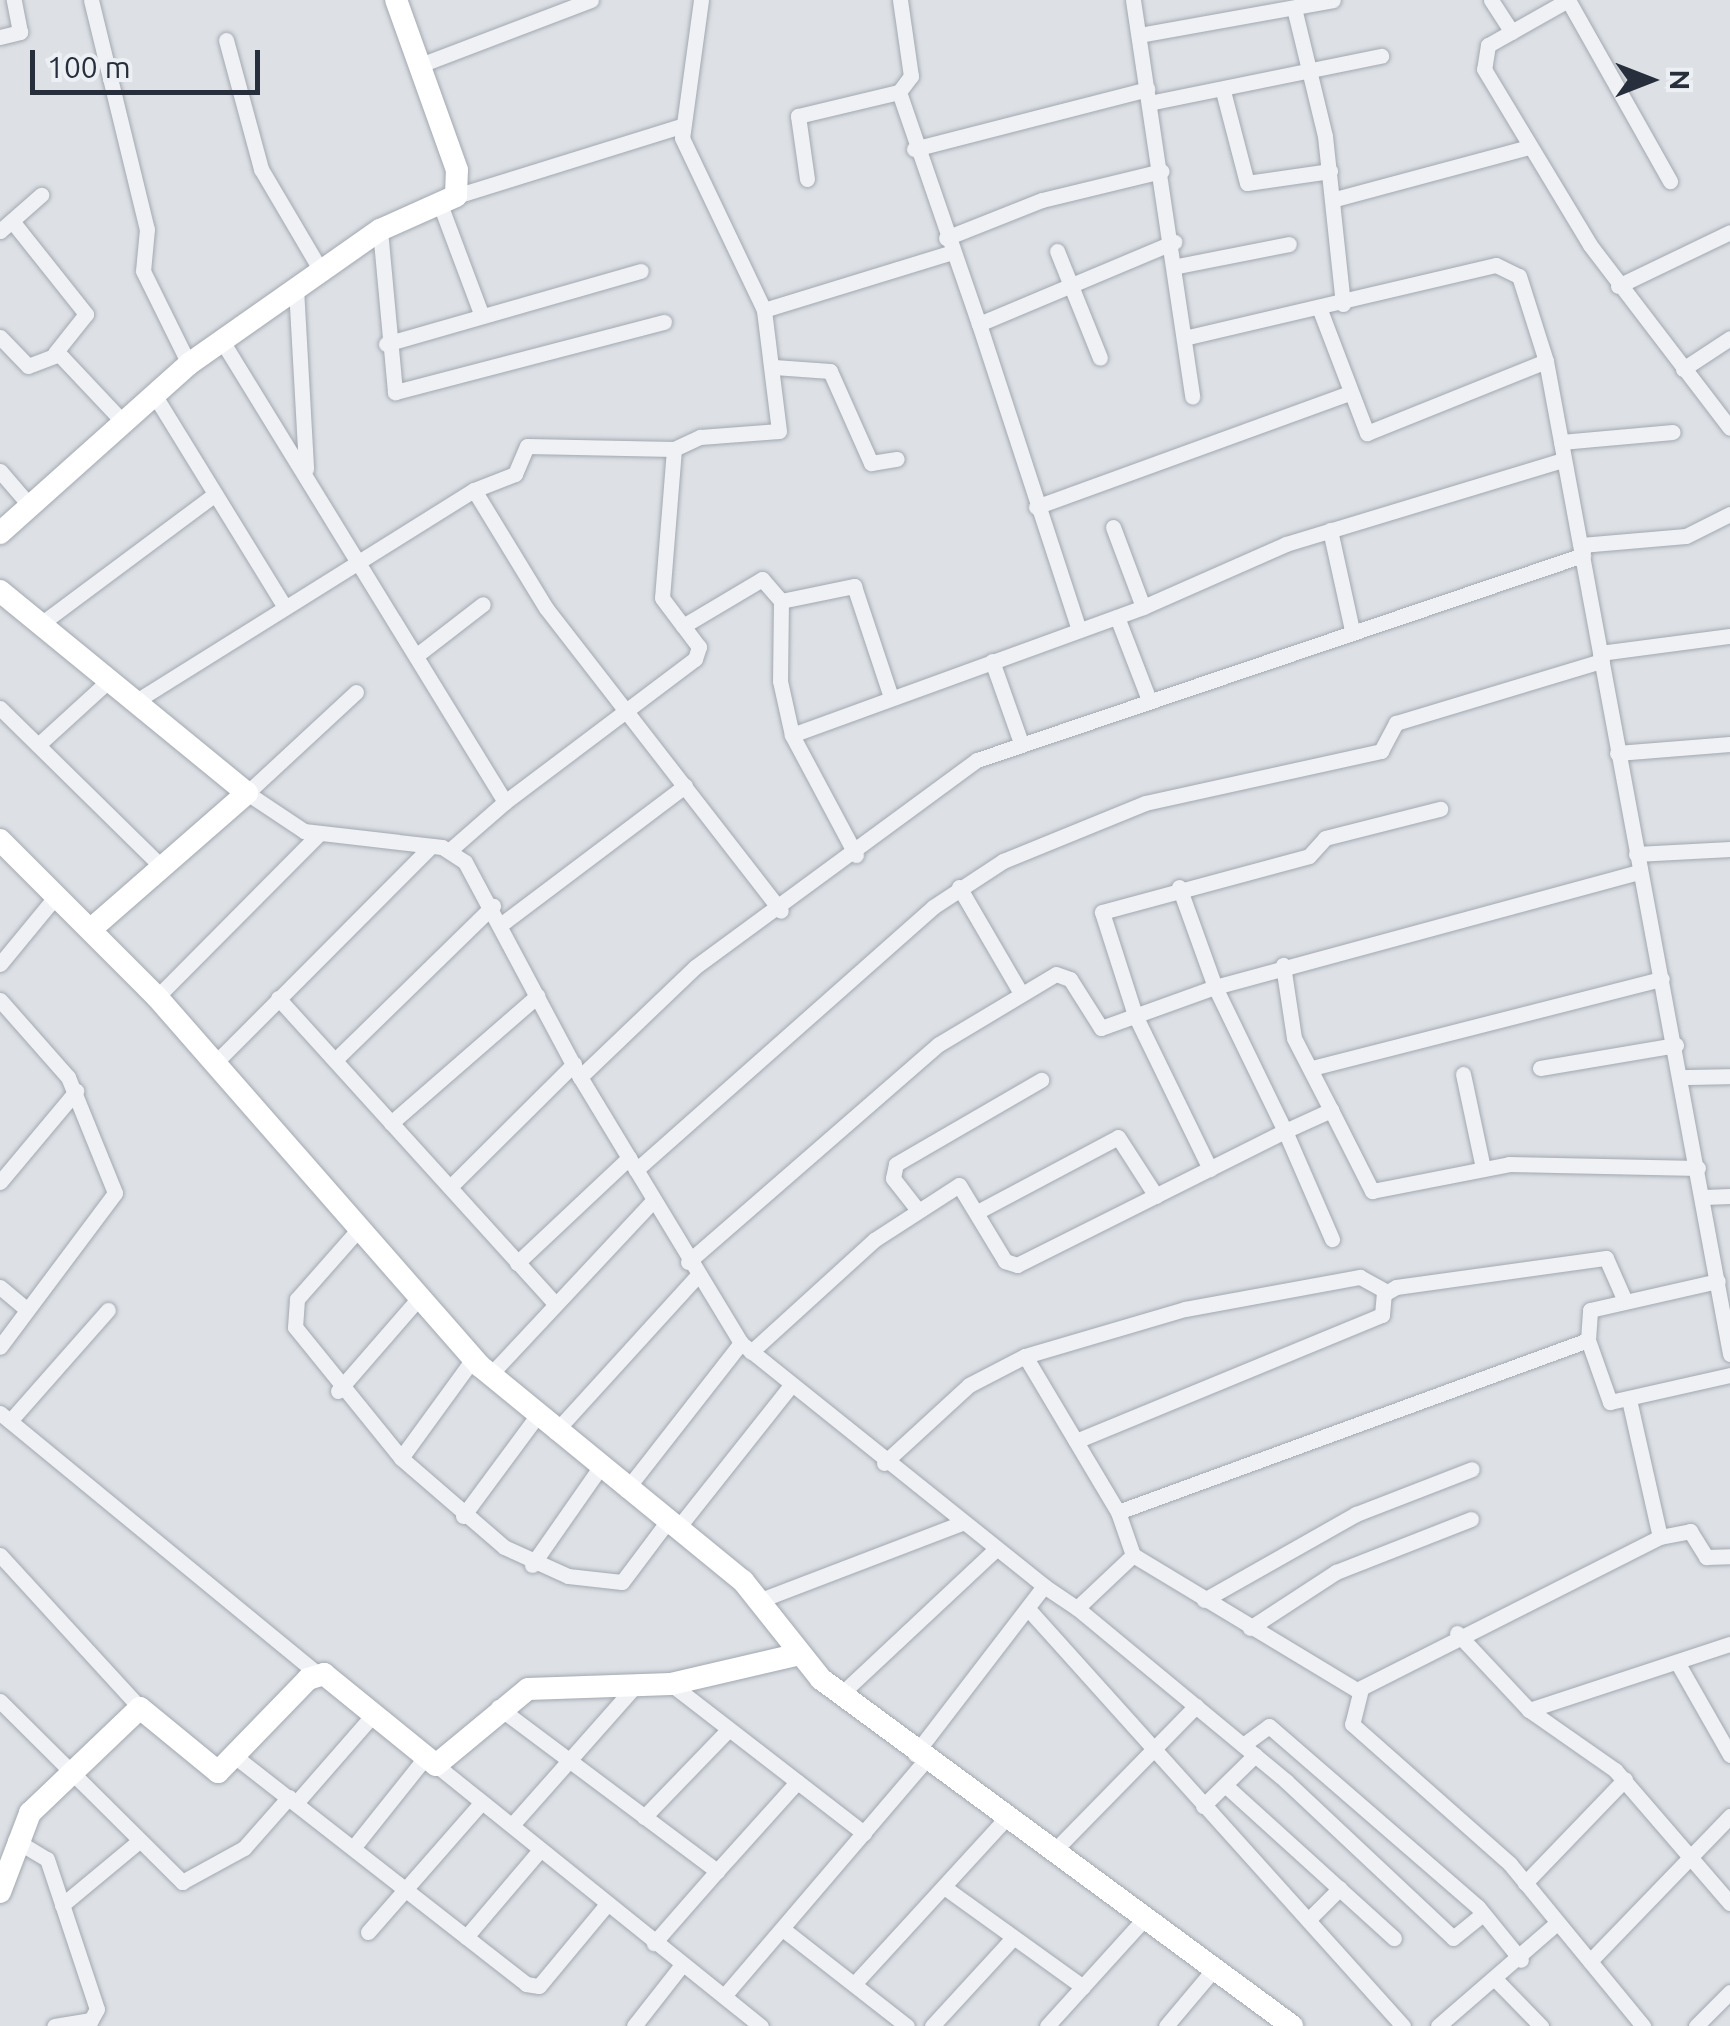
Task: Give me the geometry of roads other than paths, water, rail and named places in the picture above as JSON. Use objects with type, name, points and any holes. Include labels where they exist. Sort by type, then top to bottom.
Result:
[{"type":"street","points":[[0,38],[20,32],[14,0]]},
{"type":"street","points":[[91,0],[147,229],[142,272],[188,364]]},
{"type":"street","points":[[396,0],[457,170],[449,201],[482,316]]},
{"type":"street","points":[[420,65],[591,0]]},
{"type":"street","points":[[133,703],[285,607],[356,556],[474,490],[514,474],[527,446],[674,449],[700,437],[776,434],[774,367],[764,310],[692,170],[682,126],[703,0]]},
{"type":"street","points":[[808,179],[798,116],[900,92],[911,76],[900,0]]},
{"type":"street","points":[[1133,0],[1178,266],[1192,397]]},
{"type":"street","points":[[1140,35],[1333,0]]},
{"type":"street","points":[[1490,0],[1512,32]]},
{"type":"street","points":[[1670,181],[1568,0],[1512,32],[1481,60],[1529,148],[1618,286],[1730,428]]},
{"type":"street","points":[[1294,8],[1335,199],[1343,304]]},
{"type":"street","points":[[226,40],[261,169],[321,271]]},
{"type":"street","points":[[914,149],[1148,96],[1223,91],[1381,56]]},
{"type":"street","points":[[1223,91],[1246,183],[1330,171]]},
{"type":"street","points":[[900,92],[914,149],[979,324],[1036,508],[1080,630]]},
{"type":"street","points":[[0,533],[126,424],[188,364],[380,230],[449,201],[682,126]]},
{"type":"street","points":[[1335,199],[1529,148]]},
{"type":"street","points":[[764,310],[949,245],[1042,200],[1162,171]]},
{"type":"street","points":[[0,337],[28,366],[55,353],[87,316],[6,226],[41,195]]},
{"type":"street","points":[[380,230],[388,384],[404,392],[664,322]]},
{"type":"street","points":[[1618,286],[1730,232]]},
{"type":"street","points":[[979,324],[1174,242]]},
{"type":"street","points":[[1178,266],[1289,244]]},
{"type":"street","points":[[1057,251],[1100,358]]},
{"type":"street","points":[[1184,338],[1506,266],[1526,292],[1546,361],[1636,854],[1684,1077],[1730,1354]]},
{"type":"street","points":[[386,344],[641,270]]},
{"type":"street","points":[[296,288],[306,469]]},
{"type":"street","points":[[1320,310],[1350,394],[1370,433],[1546,361]]},
{"type":"street","points":[[1684,369],[1730,338]]},
{"type":"street","points":[[222,341],[306,469],[505,802]]},
{"type":"street","points":[[55,353],[126,424]]},
{"type":"street","points":[[774,367],[830,371],[870,464],[897,459]]},
{"type":"street","points":[[1036,508],[1350,394]]},
{"type":"street","points":[[156,396],[285,607]]},
{"type":"street","points":[[1561,442],[1674,432]]},
{"type":"street","points":[[450,850],[505,802],[698,654],[662,598],[674,449]]},
{"type":"street","points":[[792,735],[890,694],[1117,617],[1330,530],[1563,460]]},
{"type":"street","points":[[0,471],[31,507]]},
{"type":"street","points":[[474,490],[536,593],[781,911]]},
{"type":"street","points":[[42,622],[215,494]]},
{"type":"street","points":[[450,1187],[696,967],[781,911],[963,768],[1021,743],[1582,550],[1686,536],[1730,514]]},
{"type":"street","points":[[1113,527],[1143,607]]},
{"type":"street","points":[[1330,530],[1352,630]]},
{"type":"street","points":[[683,626],[762,580],[780,600],[780,681],[792,735],[856,855]]},
{"type":"street","points":[[780,600],[854,586],[890,694]]},
{"type":"street","points":[[0,591],[42,622],[133,703],[248,792],[318,835],[450,850],[492,906],[577,1070],[696,1277],[746,1347],[788,1389],[962,1523],[993,1552],[1077,1608],[1249,1750],[1453,1938],[1483,1914]]},
{"type":"street","points":[[418,655],[483,604]]},
{"type":"street","points":[[1117,617],[1149,700]]},
{"type":"street","points":[[517,1263],[959,888],[1122,810],[1381,751],[1396,723],[1601,657],[1730,636]]},
{"type":"street","points":[[992,661],[1021,743]]},
{"type":"street","points":[[38,746],[108,681]]},
{"type":"street","points":[[92,928],[356,692]]},
{"type":"street","points":[[0,708],[161,866]]},
{"type":"street","points":[[1618,753],[1730,744]]},
{"type":"street","points":[[502,923],[685,786]]},
{"type":"street","points":[[1210,1168],[1135,1016],[1100,917],[1179,887],[1310,856],[1324,838],[1440,808]]},
{"type":"street","points":[[157,997],[318,835]]},
{"type":"street","points":[[0,840],[48,903],[92,928],[157,997],[357,1232],[481,1367],[763,1600],[796,1655],[920,1758],[1146,1917],[1292,2026]]},
{"type":"street","points":[[216,1062],[431,846]]},
{"type":"street","points":[[1636,854],[1730,849]]},
{"type":"street","points":[[688,1262],[909,1069],[1019,990],[1062,973],[1097,1026],[1283,965],[1640,872]]},
{"type":"street","points":[[1179,887],[1216,987],[1332,1239]]},
{"type":"street","points":[[959,888],[1019,990]]},
{"type":"street","points":[[0,964],[48,903]]},
{"type":"street","points":[[335,1060],[492,906]]},
{"type":"street","points":[[1283,965],[1294,1038],[1369,1190],[1483,1168],[1698,1168]]},
{"type":"street","points":[[1312,1068],[1662,980]]},
{"type":"street","points":[[391,1122],[537,996]]},
{"type":"street","points":[[278,998],[555,1304]]},
{"type":"street","points":[[0,1000],[76,1092],[112,1170],[114,1200],[0,1347]]},
{"type":"street","points":[[1540,1068],[1676,1046]]},
{"type":"street","points":[[1462,1074],[1483,1168]]},
{"type":"street","points":[[1684,1077],[1730,1076]]},
{"type":"street","points":[[916,1210],[893,1178],[896,1164],[1040,1080]]},
{"type":"street","points":[[0,1182],[76,1092]]},
{"type":"street","points":[[626,1490],[746,1347],[916,1210],[958,1185],[979,1211],[1005,1261],[1017,1265],[1331,1110]]},
{"type":"street","points":[[979,1211],[1118,1137],[1156,1196]]},
{"type":"street","points":[[1704,1197],[1730,1196]]},
{"type":"street","points":[[400,1458],[481,1367],[555,1304],[653,1201]]},
{"type":"street","points":[[357,1232],[294,1309],[299,1337],[338,1390],[400,1458],[463,1516],[532,1565],[615,1584],[672,1526],[788,1389]]},
{"type":"street","points":[[884,1463],[981,1376],[1025,1356],[1186,1309],[1360,1277],[1385,1292],[1606,1258],[1626,1301]]},
{"type":"street","points":[[556,1432],[696,1277]]},
{"type":"street","points":[[1718,1281],[1586,1311],[1588,1340],[1605,1397],[1630,1404],[1730,1375]]},
{"type":"street","points":[[0,1286],[27,1310]]},
{"type":"street","points":[[1076,1441],[1382,1316],[1385,1292]]},
{"type":"street","points":[[338,1390],[418,1299]]},
{"type":"street","points":[[108,1310],[5,1417],[318,1674],[760,2026]]},
{"type":"street","points":[[1118,1512],[1588,1340]]},
{"type":"street","points":[[1025,1356],[1118,1512],[1133,1556],[1250,1628],[1361,1689]]},
{"type":"street","points":[[1630,1404],[1660,1537]]},
{"type":"street","points":[[463,1516],[537,1416]]},
{"type":"street","points":[[532,1565],[599,1468]]},
{"type":"street","points":[[1204,1600],[1356,1514],[1472,1470]]},
{"type":"street","points":[[1250,1628],[1336,1572],[1471,1519]]},
{"type":"street","points":[[763,1600],[962,1523]]},
{"type":"street","points":[[1643,2026],[1525,1882],[1457,1810],[1351,1722],[1361,1689],[1458,1633],[1660,1537],[1693,1532],[1706,1557],[1730,1556]]},
{"type":"street","points":[[842,1694],[993,1552]]},
{"type":"street","points":[[0,1555],[140,1708],[206,1769],[218,1772],[237,1758],[318,1674]]},
{"type":"street","points":[[1077,1608],[1133,1556]]},
{"type":"street","points":[[724,1996],[864,1833],[1030,1611],[1044,1586]]},
{"type":"street","points":[[1030,1611],[1146,1753],[1204,1806],[1403,2026]]},
{"type":"street","points":[[1458,1633],[1529,1710],[1625,1779],[1730,1903]]},
{"type":"street","points":[[1529,1710],[1730,1644]]},
{"type":"street","points":[[353,1848],[430,1762],[498,1707],[544,1687],[633,1688],[671,1684],[796,1655]]},
{"type":"street","points":[[1676,1662],[1730,1755]]},
{"type":"street","points":[[671,1684],[864,1833]]},
{"type":"street","points":[[512,1825],[570,1766],[633,1688]]},
{"type":"street","points":[[0,1701],[72,1770],[138,1842],[187,1882],[244,1848],[372,1716]]},
{"type":"street","points":[[1054,1851],[1196,1706]]},
{"type":"street","points":[[498,1707],[570,1766],[717,1871]]},
{"type":"street","points":[[0,1892],[15,1840],[72,1770],[140,1708]]},
{"type":"street","points":[[1204,1806],[1225,1786],[1269,1726],[1483,1914],[1521,1960]]},
{"type":"street","points":[[644,1817],[729,1729]]},
{"type":"street","points":[[237,1758],[466,1936],[539,1986],[607,1904]]},
{"type":"street","points":[[1525,1882],[1625,1779]]},
{"type":"street","points":[[654,1943],[798,1782]]},
{"type":"street","points":[[1225,1786],[1394,1938]]},
{"type":"street","points":[[368,1932],[480,1803]]},
{"type":"street","points":[[1590,1961],[1730,1816]]},
{"type":"street","points":[[855,1983],[1006,1818]]},
{"type":"street","points":[[15,1840],[42,1852],[98,2014],[54,2026]]},
{"type":"street","points":[[62,1905],[138,1842]]},
{"type":"street","points":[[466,1936],[540,1850]]},
{"type":"street","points":[[944,1887],[1083,1987]]},
{"type":"street","points":[[1308,1920],[1340,1888]]},
{"type":"street","points":[[1047,2026],[1146,1917]]},
{"type":"street","points":[[1438,2026],[1498,1982],[1557,1923]]},
{"type":"street","points":[[784,1930],[907,2026]]},
{"type":"street","points":[[932,2026],[1013,1938]]},
{"type":"street","points":[[634,2026],[681,1966]]},
{"type":"street","points":[[1166,2026],[1214,1969]]},
{"type":"street","points":[[1498,1982],[1540,2026]]},
{"type":"street","points":[[1696,2026],[1730,1992]]}]
